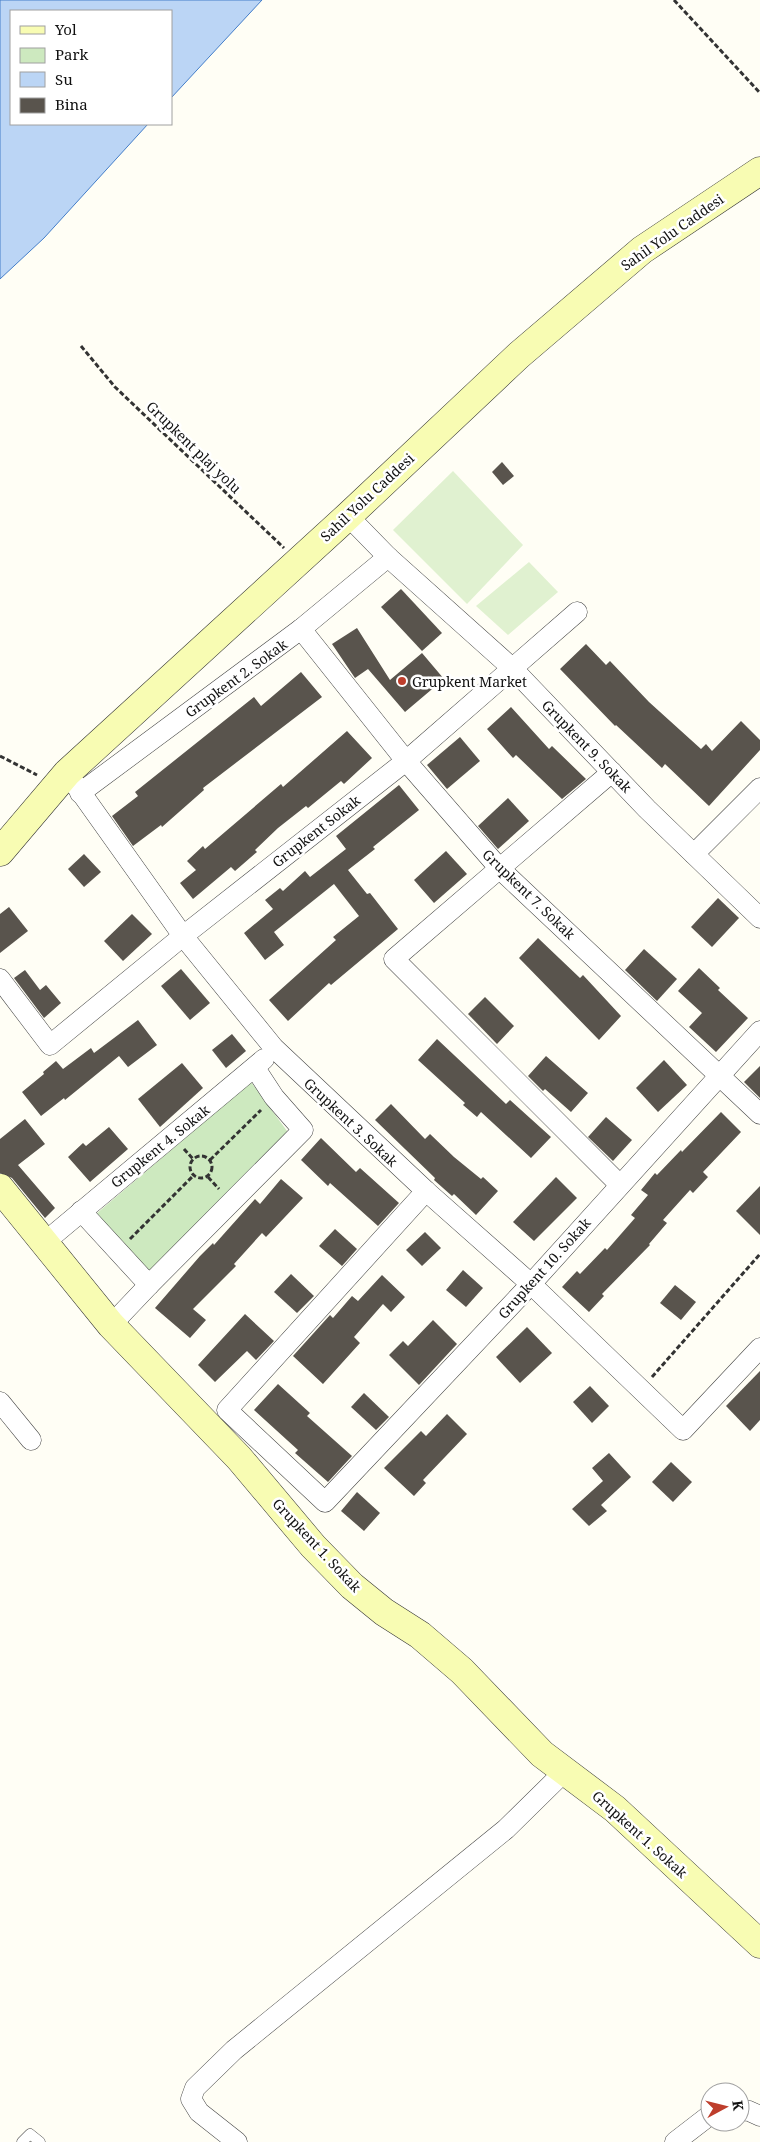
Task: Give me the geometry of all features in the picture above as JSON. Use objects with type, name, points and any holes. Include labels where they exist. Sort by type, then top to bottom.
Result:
[{"type":"street","name":"Sahil Yolu Caddesi","points":[[0,852],[67,784],[298,561],[519,355],[642,250],[760,171]]},
{"type":"street","name":"Grupkent 9. Sokak","points":[[348,516],[388,557],[512,668],[612,772],[760,918]]},
{"type":"street","name":"Grupkent 2. Sokak","points":[[67,784],[301,629],[388,557]]},
{"type":"street","name":"Grupkent Sokak","points":[[0,979],[50,1045],[183,936],[406,761],[577,612]]},
{"type":"street","name":"Grupkent 7. Sokak","points":[[301,629],[406,761],[500,869],[720,1074],[760,1114]]},
{"type":"street","points":[[612,772],[394,959],[620,1185]]},
{"type":"street","name":"Grupkent 3. Sokak","points":[[67,784],[183,936],[274,1048],[426,1192],[531,1284],[683,1430],[760,1348]]},
{"type":"street","points":[[694,854],[760,788]]},
{"type":"street","name":"Grupkent 10. Sokak","points":[[426,1192],[228,1410],[324,1502],[531,1284],[760,1031]]},
{"type":"street","name":"Grupkent 4. Sokak","points":[[45,1242],[255,1068],[274,1048]]},
{"type":"street","points":[[111,1325],[303,1130],[274,1097],[255,1068]]},
{"type":"street","name":"Grupkent 1. Sokak","points":[[0,1188],[111,1325],[239,1458],[313,1546],[352,1586],[384,1612],[420,1635],[462,1671],[542,1754],[615,1809],[760,1944]]},
{"type":"street","points":[[81,1211],[149,1285]]},
{"type":"street","points":[[0,1402],[31,1440]]},
{"type":"street","points":[[237,2142],[199,2112],[191,2099],[194,2088],[234,2050],[506,1829],[565,1771]]},
{"type":"street","points":[[675,2142],[700,2123]]},
{"type":"lane","points":[[22,2142],[30,2134],[40,2142]]},
{"type":"path","points":[[674,0],[760,93]]},
{"type":"path","name":"Grupkent plaj yolu","points":[[81,346],[115,387],[298,561]]},
{"type":"path","points":[[0,756],[67,784]]},
{"type":"path","points":[[210,1160],[274,1097]]},
{"type":"path","points":[[193,1176],[190,1165],[193,1159],[200,1156],[210,1160]]},
{"type":"path","points":[[193,1176],[200,1178],[208,1177],[212,1170],[210,1160]]},
{"type":"path","points":[[117,1252],[193,1176]]},
{"type":"path","points":[[641,1390],[760,1254]]},
{"type":"green space","points":[[453,471],[523,545],[467,604],[393,530]]},
{"type":"green space","points":[[529,562],[558,592],[508,635],[476,606]]},
{"type":"green space","points":[[251,1082],[290,1135],[150,1274],[96,1214]]},
{"type":"water","points":[[0,0],[262,0],[172,97],[172,10],[10,10],[10,125],[147,125],[44,238],[0,279]]},
{"type":"building","points":[[502,462],[514,476],[503,485],[492,472]]},
{"type":"building","points":[[401,589],[442,633],[422,651],[381,607]]},
{"type":"building","points":[[357,628],[390,680],[422,653],[444,679],[405,712],[368,669],[355,678],[332,644]]},
{"type":"building","points":[[586,644],[606,665],[610,661],[649,702],[701,749],[706,744],[712,751],[741,721],[760,740],[760,750],[709,806],[665,764],[662,768],[615,726],[560,669]]},
{"type":"building","points":[[301,672],[322,697],[203,788],[204,790],[162,827],[161,825],[133,846],[112,816],[138,796],[135,792],[254,697],[261,706]]},
{"type":"building","points":[[511,707],[549,749],[552,746],[586,779],[562,799],[516,755],[513,758],[487,729]]},
{"type":"building","points":[[347,731],[372,758],[344,784],[341,781],[308,808],[306,806],[278,828],[255,850],[257,852],[235,871],[231,867],[193,899],[180,883],[196,870],[187,861],[203,846],[205,849],[281,784],[283,787]]},
{"type":"building","points":[[460,737],[480,761],[447,789],[427,765]]},
{"type":"building","points":[[399,785],[419,810],[348,870],[367,894],[370,893],[398,929],[331,985],[329,983],[288,1021],[269,1000],[336,940],[333,937],[359,916],[334,884],[274,932],[284,945],[265,960],[244,933],[273,909],[265,900],[280,888],[283,891],[305,871],[310,877],[346,849],[336,836]]},
{"type":"building","points":[[508,798],[529,821],[498,849],[478,826]]},
{"type":"building","points":[[446,851],[467,874],[434,903],[414,880]]},
{"type":"building","points":[[84,854],[101,872],[84,887],[68,869]]},
{"type":"building","points":[[718,898],[739,918],[712,947],[691,927]]},
{"type":"building","points":[[9,907],[28,931],[0,953],[0,914]]},
{"type":"building","points":[[132,914],[152,934],[123,961],[104,941]]},
{"type":"building","points":[[538,938],[580,978],[583,975],[621,1016],[599,1040],[519,958]]},
{"type":"building","points":[[644,949],[677,979],[657,1001],[625,970]]},
{"type":"building","points":[[699,968],[720,988],[718,990],[748,1018],[716,1052],[689,1027],[702,1013],[678,991]]},
{"type":"building","points":[[181,969],[210,1003],[190,1020],[161,986]]},
{"type":"building","points":[[25,970],[40,990],[46,985],[61,1003],[44,1018],[14,978]]},
{"type":"building","points":[[485,997],[514,1026],[497,1044],[468,1014]]},
{"type":"building","points":[[138,1020],[157,1045],[128,1067],[119,1056],[65,1100],[64,1098],[41,1116],[22,1092],[44,1074],[43,1072],[56,1061],[63,1069],[91,1048],[94,1053]]},
{"type":"building","points":[[232,1034],[246,1051],[226,1068],[212,1050]]},
{"type":"building","points":[[437,1039],[506,1104],[510,1100],[551,1137],[531,1158],[481,1112],[477,1117],[463,1105],[465,1103],[418,1060]]},
{"type":"building","points":[[546,1056],[588,1093],[571,1112],[545,1089],[543,1091],[528,1076]]},
{"type":"building","points":[[664,1060],[687,1085],[658,1112],[636,1088]]},
{"type":"building","points":[[182,1063],[203,1088],[160,1127],[138,1099]]},
{"type":"building","points":[[760,1066],[760,1098],[744,1082]]},
{"type":"building","points":[[391,1104],[425,1139],[430,1134],[454,1157],[481,1179],[483,1177],[498,1191],[476,1215],[454,1194],[452,1196],[434,1180],[435,1178],[375,1120]]},
{"type":"building","points":[[721,1112],[741,1132],[703,1172],[708,1177],[693,1193],[690,1190],[663,1220],[667,1223],[650,1245],[602,1294],[604,1296],[589,1312],[562,1287],[577,1271],[580,1274],[605,1248],[607,1250],[635,1218],[631,1215],[648,1195],[641,1190],[655,1173],[657,1175],[681,1150],[682,1152]]},
{"type":"building","points":[[606,1117],[632,1140],[613,1161],[588,1137]]},
{"type":"building","points":[[25,1119],[45,1144],[18,1165],[55,1208],[45,1218],[12,1178],[0,1173],[0,1139]]},
{"type":"building","points":[[109,1127],[128,1149],[90,1182],[68,1157],[83,1143],[86,1146]]},
{"type":"building","points":[[321,1138],[356,1172],[360,1168],[399,1203],[378,1226],[330,1183],[328,1186],[301,1160]]},
{"type":"building","points":[[556,1177],[577,1198],[534,1241],[513,1222]]},
{"type":"building","points":[[281,1179],[303,1198],[266,1237],[262,1233],[234,1264],[236,1266],[193,1309],[206,1320],[190,1338],[155,1308],[200,1256],[213,1243],[214,1245],[255,1199],[260,1204]]},
{"type":"building","points":[[760,1186],[760,1235],[736,1211]]},
{"type":"building","points":[[335,1229],[357,1249],[342,1266],[319,1246]]},
{"type":"building","points":[[425,1232],[441,1248],[422,1266],[406,1250]]},
{"type":"building","points":[[463,1270],[483,1288],[466,1307],[446,1290]]},
{"type":"building","points":[[291,1274],[314,1296],[297,1313],[274,1292]]},
{"type":"building","points":[[382,1275],[405,1297],[391,1312],[383,1304],[354,1337],[360,1343],[323,1384],[293,1356],[330,1315],[333,1318],[352,1296],[358,1301]]},
{"type":"building","points":[[675,1285],[696,1302],[681,1320],[660,1303]]},
{"type":"building","points":[[245,1314],[274,1341],[256,1360],[247,1351],[215,1382],[198,1365]]},
{"type":"building","points":[[433,1320],[457,1344],[419,1385],[389,1355],[403,1341],[408,1346]]},
{"type":"building","points":[[527,1327],[552,1353],[520,1383],[496,1357]]},
{"type":"building","points":[[760,1371],[760,1420],[750,1431],[726,1406]]},
{"type":"building","points":[[278,1384],[310,1413],[307,1416],[352,1456],[328,1482],[295,1453],[298,1450],[254,1410]]},
{"type":"building","points":[[590,1386],[609,1406],[592,1423],[573,1402]]},
{"type":"building","points":[[364,1393],[389,1417],[376,1430],[351,1407]]},
{"type":"building","points":[[447,1414],[467,1434],[423,1480],[426,1483],[414,1496],[384,1468],[421,1431],[426,1436]]},
{"type":"building","points":[[609,1453],[631,1477],[601,1505],[607,1511],[589,1526],[572,1509],[603,1481],[592,1468]]},
{"type":"building","points":[[671,1462],[692,1482],[673,1502],[652,1482]]},
{"type":"building","points":[[357,1492],[380,1513],[364,1531],[341,1511]]},
{"type":"place","name":"Grupkent Market","points":[[402,681]]}]
